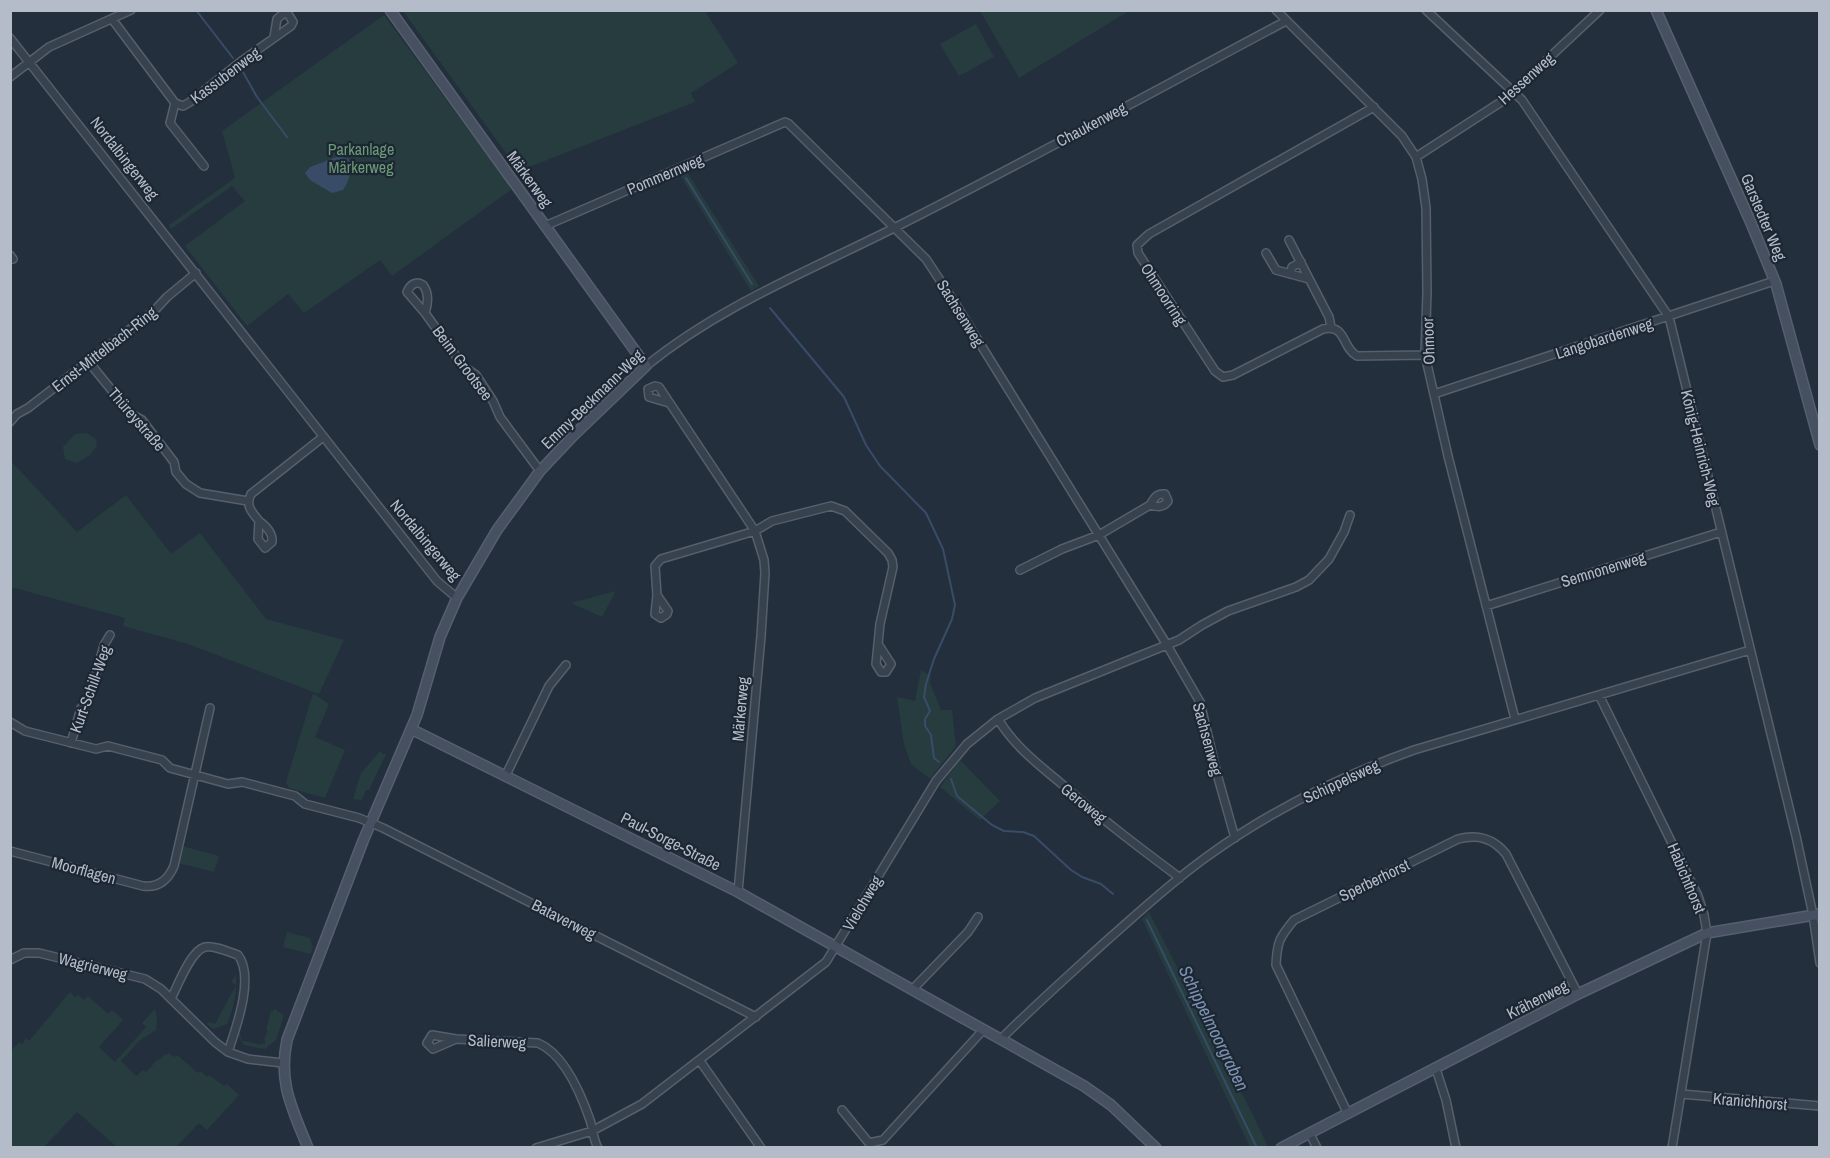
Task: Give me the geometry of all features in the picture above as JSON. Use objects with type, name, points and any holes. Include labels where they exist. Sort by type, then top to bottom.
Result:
[{"type":"street","points":[[10,77],[49,47],[131,10]]},
{"type":"street","name":"Märkerweg","points":[[390,10],[646,366]]},
{"type":"street","name":"Ohmoor","points":[[1276,10],[1402,136],[1416,157],[1426,208],[1425,355],[1515,719]]},
{"type":"street","name":"König-Heinrich-Weg","points":[[1426,10],[1522,100],[1669,317],[1816,915],[1820,963]]},
{"type":"street","name":"Hessenweg","points":[[1416,157],[1504,100],[1600,10]]},
{"type":"street","name":"Garstedter Weg","points":[[1656,10],[1751,223],[1774,281],[1820,445]]},
{"type":"street","name":"Kassubenweg","points":[[112,19],[175,103],[183,106],[274,38]]},
{"type":"street","name":"Chaukenweg","points":[[896,227],[1286,21]]},
{"type":"street","name":"Nordalbingerweg","points":[[10,38],[437,581],[457,598],[440,637],[411,729],[371,823],[291,1026],[283,1063],[288,1100],[308,1148]]},
{"type":"street","name":"Kassubenweg","points":[[175,103],[170,123],[204,166]]},
{"type":"street","name":"Ohmoorring","points":[[1331,327],[1233,375],[1223,377],[1215,371],[1172,309],[1138,254],[1137,245],[1159,228],[1374,107]]},
{"type":"street","name":"Pommernweg","points":[[545,226],[785,122]]},
{"type":"street","name":"Sachsenweg","points":[[785,122],[896,227],[936,272],[1200,702],[1235,838]]},
{"type":"street","name":"Emmy-Beckmann-Weg","points":[[457,598],[497,530],[540,471],[646,366],[703,325],[761,291],[896,227]]},
{"type":"street","points":[[1289,240],[1329,317],[1331,327],[1340,332],[1349,349],[1357,356],[1425,355]]},
{"type":"street","points":[[1266,253],[1276,270],[1310,279]]},
{"type":"street","points":[[1290,274],[1292,267],[1300,262]]},
{"type":"street","name":"Ernst-Mittelbach-Ring","points":[[10,423],[17,414],[155,310],[196,273]]},
{"type":"street","name":"Langobardenweg","points":[[1434,394],[1774,281]]},
{"type":"street","name":"Beim Grootsee","points":[[425,313],[464,367],[476,375],[493,401],[500,417],[540,471]]},
{"type":"street","name":"Thüreystraße","points":[[88,361],[131,414],[142,420],[174,462],[176,472],[193,490],[200,494],[248,501]]},
{"type":"street","name":"Märkerweg","points":[[669,403],[736,500],[755,531],[762,548],[765,573],[762,636],[738,892]]},
{"type":"street","points":[[259,521],[249,509],[248,501],[257,489],[323,437]]},
{"type":"street","points":[[1020,570],[1062,549],[1099,535],[1150,505]]},
{"type":"street","points":[[657,595],[655,566],[661,559],[755,531],[772,521],[831,506],[839,507],[846,511],[888,553],[892,560],[893,567],[880,624],[878,644]]},
{"type":"street","points":[[1167,645],[1216,616],[1283,593],[1309,580],[1329,560],[1350,515]]},
{"type":"street","name":"Semnonenweg","points":[[1486,606],[1721,532]]},
{"type":"street","name":"Kurt-Schill-Weg","points":[[71,743],[81,708],[89,698],[104,645],[110,635]]},
{"type":"street","name":"Vielohweg","points":[[536,1148],[592,1131],[642,1104],[826,962],[936,781],[967,744],[998,719],[1035,698],[1167,645]]},
{"type":"street","name":"Schippelsweg","points":[[1001,1039],[1088,958],[1180,878],[1235,838],[1312,793],[1414,750],[1750,650]]},
{"type":"street","points":[[506,775],[549,686],[566,665]]},
{"type":"street","name":"Habichthorst","points":[[1599,695],[1698,896],[1707,933],[1672,1148]]},
{"type":"street","points":[[194,775],[210,708]]},
{"type":"street","name":"Geroweg","points":[[998,719],[1008,737],[1030,758],[1143,851],[1180,878]]},
{"type":"street","points":[[10,722],[25,731],[71,743],[96,749],[108,746],[162,760],[170,768],[228,784],[242,782],[295,796],[305,804],[371,823]]},
{"type":"street","name":"Paul-Sorge-Straße","points":[[411,729],[738,892],[837,946],[1098,1095],[1142,1132],[1155,1148]]},
{"type":"street","name":"Moorflagen","points":[[10,851],[143,886],[158,885],[174,866],[194,775]]},
{"type":"street","name":"Bataverweg","points":[[371,823],[756,1017]]},
{"type":"street","name":"Sperberhorst","points":[[1348,1114],[1276,965],[1277,943],[1294,920],[1458,839],[1471,836],[1483,837],[1498,844],[1510,860],[1578,994]]},
{"type":"street","name":"Krähenweg","points":[[1281,1148],[1578,994],[1707,933],[1816,915]]},
{"type":"street","points":[[913,989],[968,932],[978,917]]},
{"type":"street","points":[[171,999],[193,956],[199,950],[210,947],[238,955],[242,963],[244,989],[241,1010],[228,1052]]},
{"type":"street","name":"Wagrierweg","points":[[10,960],[19,954],[32,952],[145,979],[156,985],[228,1052],[248,1059],[283,1063]]},
{"type":"street","points":[[842,1110],[869,1143],[882,1140],[984,1029]]},
{"type":"street","name":"Salierweg","points":[[456,1039],[538,1043],[547,1047],[565,1066],[590,1120],[598,1148]]},
{"type":"street","points":[[700,1061],[761,1148]]},
{"type":"street","points":[[1436,1069],[1446,1100],[1456,1148]]},
{"type":"street","name":"Kranichhorst","points":[[1682,1094],[1820,1106]]},
{"type":"street","points":[[1310,1134],[1317,1148]]},
{"type":"green space","points":[[403,11],[705,11],[738,63],[691,93],[695,102],[519,171]]},
{"type":"green space","points":[[980,11],[1129,11],[1019,78]]},
{"type":"green space","name":"Parkanlage Märkerweg","points":[[384,15],[512,189],[392,276],[380,260],[304,313],[288,294],[247,326],[185,246],[245,201],[232,186],[171,229],[169,225],[235,178],[222,131]]},
{"type":"green space","points":[[976,24],[994,57],[959,76],[940,44]]},
{"type":"green space","points":[[687,172],[759,286],[751,291],[680,175]]},
{"type":"green space","points":[[86,433],[95,438],[97,446],[90,455],[77,463],[65,459],[63,447],[75,434]]},
{"type":"green space","points":[[11,461],[77,532],[126,495],[171,554],[200,533],[266,619],[344,640],[319,694],[188,644],[123,626],[125,618],[11,587]]},
{"type":"green space","points":[[616,591],[602,617],[571,603]]},
{"type":"green space","points":[[921,670],[931,676],[930,683],[941,710],[952,710],[956,746],[930,779],[911,764],[904,744],[897,697],[915,701]]},
{"type":"green space","points":[[313,693],[329,704],[315,737],[345,750],[325,798],[289,788],[286,782]]},
{"type":"green space","points":[[380,751],[386,754],[369,790],[366,790],[362,800],[353,799],[361,773]]},
{"type":"green space","points":[[960,760],[1000,801],[980,820],[940,787]]},
{"type":"green space","points":[[182,846],[219,856],[214,872],[178,863]]},
{"type":"green space","points":[[1149,912],[1268,1147],[1250,1147],[1142,919]]},
{"type":"green space","points":[[287,932],[310,938],[313,948],[310,954],[283,947]]},
{"type":"green space","points":[[236,974],[236,981],[236,985],[231,982]]},
{"type":"green space","points":[[236,985],[232,1012],[227,1024],[213,1029],[207,1024],[209,1022],[215,1024]]},
{"type":"green space","points":[[70,992],[75,997],[78,995],[84,1000],[88,996],[108,1014],[112,1010],[123,1020],[99,1047],[115,1062],[146,1027],[142,1023],[155,1009],[156,1030],[139,1041],[121,1061],[136,1076],[143,1070],[146,1072],[158,1059],[169,1053],[174,1057],[177,1055],[198,1073],[201,1071],[207,1077],[209,1075],[224,1086],[227,1084],[239,1095],[207,1130],[199,1123],[176,1147],[117,1147],[77,1112],[44,1147],[11,1147],[11,1051],[19,1042],[22,1044],[26,1038],[29,1041]]},
{"type":"green space","points":[[274,1009],[284,1015],[276,1040],[265,1049],[244,1045],[238,1036],[239,1032],[242,1041],[265,1043],[271,1011],[273,1012]]},
{"type":"water","points":[[339,156],[349,159],[350,164],[349,179],[343,190],[332,193],[310,180],[305,173],[310,167]]},
{"type":"waterway","points":[[196,10],[233,58]]},
{"type":"waterway","points":[[243,72],[257,97],[287,137]]},
{"type":"waterway","name":"Schippelmoorgraben","points":[[686,178],[752,284]]},
{"type":"waterway","name":"Schippelmoorgraben","points":[[770,308],[844,397],[866,445],[880,466],[926,513],[943,549],[955,605],[952,619],[934,659],[924,697],[930,711],[925,719],[925,726],[931,735],[934,758],[939,762]]},
{"type":"waterway","name":"Schippelmoorgraben","points":[[951,779],[957,796],[992,825],[1004,831],[1023,832],[1034,836],[1071,870],[1101,884],[1113,894]]},
{"type":"waterway","name":"Schippelmoorgraben","points":[[1147,920],[1257,1148]]}]
